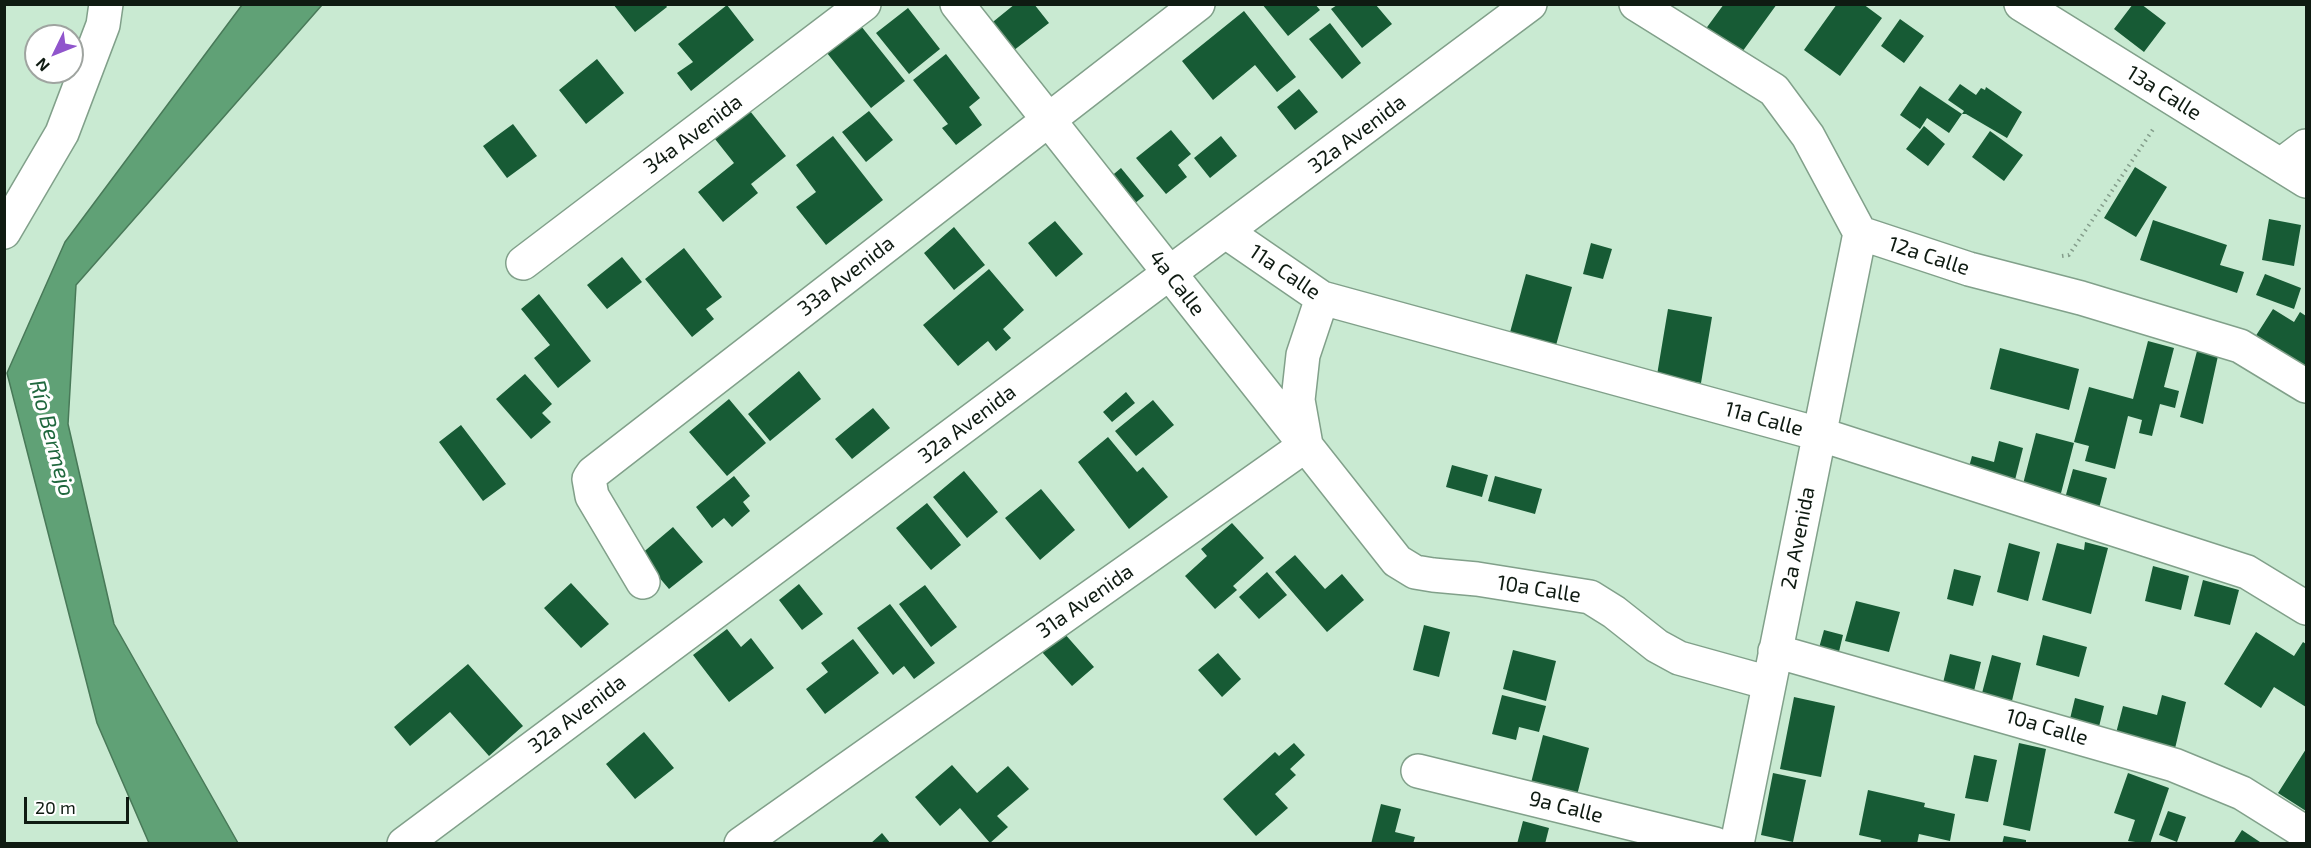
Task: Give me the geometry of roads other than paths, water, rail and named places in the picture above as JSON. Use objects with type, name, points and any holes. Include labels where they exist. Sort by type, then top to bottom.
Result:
[{"type":"street","points":[[4,232],[62,133],[102,25],[106,4]]},
{"type":"street","name":"34a Avenida","points":[[523,263],[864,4]]},
{"type":"street","name":"4a Calle","points":[[957,4],[1397,561]]},
{"type":"street","name":"33a Avenida","points":[[643,582],[592,496],[589,479],[593,473],[1198,4]]},
{"type":"street","name":"32a Avenida","points":[[404,843],[1530,4]]},
{"type":"street","name":"12a Calle","points":[[1636,4],[1774,90],[1808,136],[1860,233],[1969,269],[2081,298],[2240,345],[2307,386]]},
{"type":"street","name":"13a Calle","points":[[2021,4],[2294,173]]},
{"type":"street","points":[[2294,173],[2307,146]]},
{"type":"street","name":"11a Calle","points":[[1226,232],[1322,298],[1820,434],[2247,572],[2307,608]]},
{"type":"street","name":"2a Avenida","points":[[1737,843],[1860,233]]},
{"type":"street","points":[[1306,445],[1298,400],[1303,355],[1322,298]]},
{"type":"street","name":"31a Avenida","points":[[741,843],[1306,445]]},
{"type":"street","name":"10a Calle","points":[[1397,561],[1415,572],[1477,579],[1590,597],[1614,612],[1657,646],[1679,658],[1769,683]]},
{"type":"street","name":"10a Calle","points":[[1775,651],[2174,765],[2242,793],[2307,833]]},
{"type":"street","name":"9a Calle","points":[[1418,771],[1715,843]]},
{"type":"water","name":"Río Bermejo","points":[[242,5],[322,5],[76,285],[68,424],[114,624],[238,843],[149,843],[97,723],[7,373],[65,242]]}]
